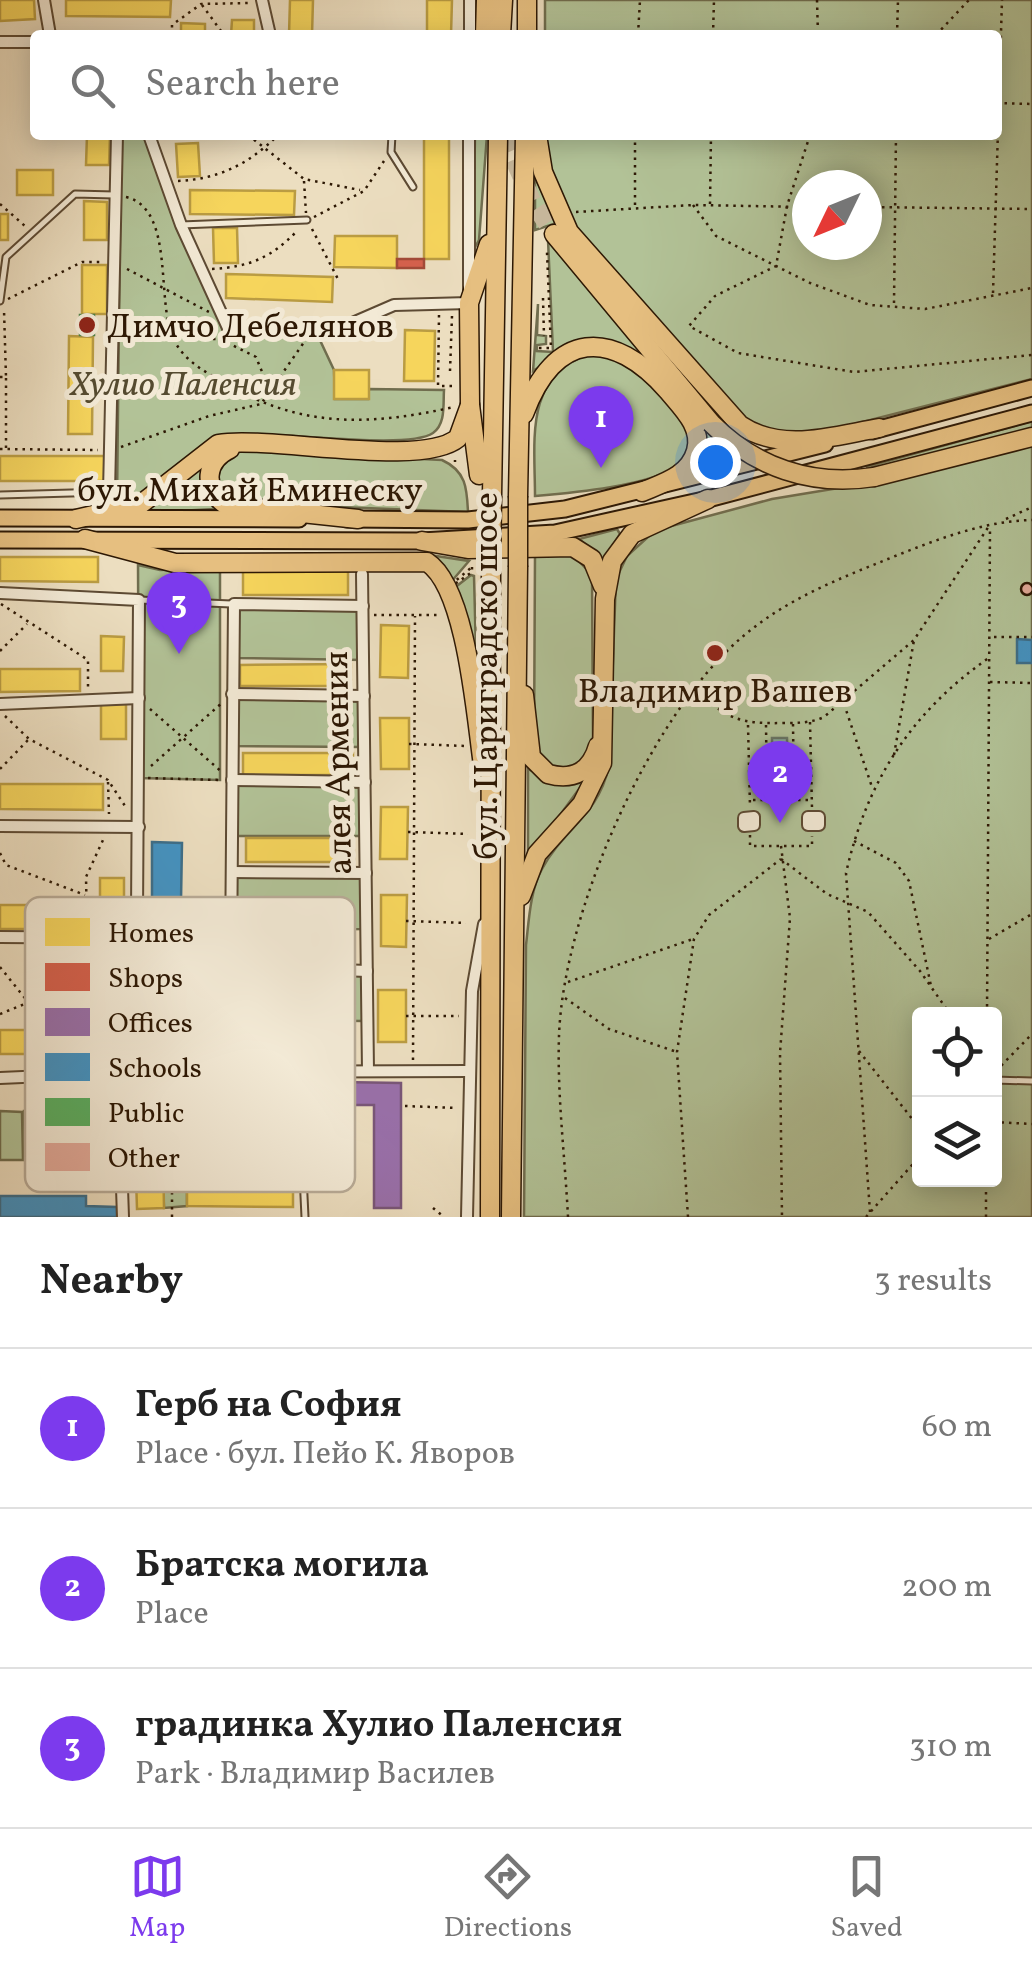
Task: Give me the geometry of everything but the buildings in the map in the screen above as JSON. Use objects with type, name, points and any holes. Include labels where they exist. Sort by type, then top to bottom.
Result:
[{"type":"highway","points":[[485,30],[486,0]]},
{"type":"highway","points":[[501,30],[502,0]]},
{"type":"highway","name":"бул. Цариградско шосе","points":[[490,1217],[492,496],[498,140]]},
{"type":"highway","name":"бул. Цариградско шосе","points":[[512,1217],[525,140]]},
{"type":"highway","points":[[538,140],[543,172],[570,232],[740,425],[765,437],[795,441],[880,428]]},
{"type":"highway","points":[[432,448],[458,438],[466,405],[469,303],[495,224]]},
{"type":"highway","points":[[554,234],[710,422],[740,450],[778,468],[835,480],[874,477],[1032,437]]},
{"type":"highway","points":[[519,429],[534,386],[559,359],[593,347],[633,356],[688,415],[697,436],[695,454],[686,469],[642,492]]},
{"type":"highway","points":[[466,405],[479,475]]},
{"type":"highway","points":[[255,443],[223,452],[210,466],[211,487],[221,502],[358,520]]},
{"type":"highway","points":[[76,519],[140,504],[218,444],[352,450],[432,448],[461,457],[492,496]]},
{"type":"highway","points":[[515,926],[521,892],[537,854],[596,782],[603,726],[605,598],[612,561],[625,541],[708,499]]},
{"type":"highway","points":[[85,539],[175,563],[410,559],[432,565],[442,577],[464,648],[493,822]]},
{"type":"highway","points":[[422,540],[468,550],[574,547],[592,559],[605,598]]},
{"type":"highway","points":[[517,664],[531,756],[541,770],[559,777],[584,771],[596,753],[603,726]]},
{"type":"main road","name":"бул. Михай Еминеску","points":[[0,518],[499,517],[642,492],[1032,388]]},
{"type":"main road","name":"бул. Михай Еминеску","points":[[0,540],[422,540],[555,533],[708,499],[1032,413]]},
{"type":"street","points":[[44,0],[49,30]]},
{"type":"street","points":[[470,0],[470,30]]},
{"type":"street","points":[[262,2],[269,30]]},
{"type":"street","points":[[0,42],[30,42]]},
{"type":"street","points":[[109,492],[116,140]]},
{"type":"street","points":[[151,140],[181,225],[228,328],[353,324],[394,305],[469,303],[469,140]]},
{"type":"street","name":"алея Армения","points":[[362,574],[368,1071]]},
{"type":"street","points":[[0,593],[139,600],[139,897]]},
{"type":"street","points":[[232,897],[234,604],[363,610]]},
{"type":"street","points":[[232,694],[364,696]]},
{"type":"street","points":[[0,704],[139,698]]},
{"type":"street","points":[[232,780],[365,782]]},
{"type":"street","points":[[0,826],[138,827]]},
{"type":"street","points":[[232,872],[366,873]]},
{"type":"street","name":"бул. Цариградско шосе","points":[[467,1217],[472,991],[493,877]]},
{"type":"street","points":[[0,937],[25,937]]},
{"type":"street","points":[[355,971],[367,971]]},
{"type":"street","points":[[355,1071],[469,1071]]},
{"type":"street","points":[[0,1078],[25,1077]]},
{"type":"street","points":[[122,1192],[123,1217]]},
{"type":"lane","points":[[392,140],[391,152],[413,187]]},
{"type":"lane","points":[[2,302],[6,257],[75,194],[114,194]]},
{"type":"lane","points":[[181,225],[307,220]]},
{"type":"lane","points":[[0,495],[109,492]]},
{"type":"lane","points":[[139,600],[234,604]]},
{"type":"lane","points":[[1002,1077],[1032,1081]]},
{"type":"lane","points":[[304,1192],[305,1217]]},
{"type":"path","points":[[638,30],[640,0]]},
{"type":"path","points":[[714,0],[714,30]]},
{"type":"path","points":[[817,0],[818,30]]},
{"type":"path","points":[[897,30],[898,0]]},
{"type":"path","points":[[941,30],[969,0]]},
{"type":"path","points":[[1001,30],[1002,0]]},
{"type":"path","points":[[172,30],[172,25],[202,4],[262,2]]},
{"type":"path","points":[[202,4],[220,30]]},
{"type":"path","points":[[1002,103],[1032,104]]},
{"type":"path","points":[[255,140],[304,179],[364,191]]},
{"type":"path","points":[[165,182],[202,180],[241,166],[273,140]]},
{"type":"path","points":[[634,207],[635,140]]},
{"type":"path","points":[[710,205],[711,140]]},
{"type":"path","points":[[776,266],[787,206],[808,140]]},
{"type":"path","points":[[894,306],[896,140]]},
{"type":"path","points":[[993,295],[998,140]]},
{"type":"path","points":[[201,270],[239,268],[275,254],[307,220],[364,191],[391,152]]},
{"type":"path","points":[[304,179],[307,220],[338,282]]},
{"type":"path","points":[[114,194],[138,200],[152,216],[172,338],[193,364],[261,404],[338,422],[466,405]]},
{"type":"path","points":[[0,204],[32,232]]},
{"type":"path","points":[[693,205],[716,236],[870,305],[924,309],[1032,288]]},
{"type":"path","points":[[567,219],[579,210],[792,206]]},
{"type":"path","points":[[882,208],[1032,209]]},
{"type":"path","points":[[539,348],[550,348],[547,253]]},
{"type":"path","points":[[776,266],[715,296],[690,326],[738,353],[854,372],[1032,355]]},
{"type":"path","points":[[535,298],[551,298]]},
{"type":"path","points":[[543,298],[544,336]]},
{"type":"path","points":[[2,302],[3,449],[112,450],[261,404],[314,328]]},
{"type":"path","points":[[439,310],[438,386],[461,386]]},
{"type":"path","points":[[450,371],[452,315]]},
{"type":"path","points":[[113,338],[220,339],[256,357],[270,391]]},
{"type":"path","points":[[438,371],[456,372]]},
{"type":"path","points":[[568,1217],[558,1038],[574,938],[599,865],[656,750],[696,686],[756,626],[823,585],[1032,507]]},
{"type":"path","points":[[1002,520],[1032,520]]},
{"type":"path","points":[[987,1007],[990,525]]},
{"type":"path","points":[[696,686],[714,707],[748,724],[810,722],[843,702],[914,640],[990,525]]},
{"type":"path","points":[[0,604],[88,660],[88,700]]},
{"type":"path","points":[[363,610],[447,615]]},
{"type":"path","points":[[413,1071],[415,616]]},
{"type":"path","points":[[0,652],[29,622]]},
{"type":"path","points":[[990,638],[1032,637]]},
{"type":"path","points":[[894,757],[914,640]]},
{"type":"path","points":[[409,652],[415,652]]},
{"type":"path","points":[[870,1212],[846,874],[872,788],[933,704],[990,657]]},
{"type":"path","points":[[990,682],[1032,683]]},
{"type":"path","points":[[139,778],[232,694]]},
{"type":"path","points":[[139,698],[232,780]]},
{"type":"path","points":[[843,702],[872,788]]},
{"type":"path","points":[[0,712],[29,738],[108,780],[138,827]]},
{"type":"path","points":[[748,724],[750,800],[812,800],[810,722]]},
{"type":"path","points":[[766,723],[767,800]]},
{"type":"path","points":[[793,723],[794,800]]},
{"type":"path","points":[[0,769],[29,738]]},
{"type":"path","points":[[412,744],[467,746]]},
{"type":"path","points":[[139,778],[232,780]]},
{"type":"path","points":[[750,846],[812,846],[812,825]]},
{"type":"path","points":[[408,832],[468,834]]},
{"type":"path","points":[[854,841],[896,863],[909,881],[932,987]]},
{"type":"path","points":[[781,846],[790,918],[780,1053],[778,1174],[782,1217]]},
{"type":"path","points":[[0,853],[6,865],[86,895],[86,877]]},
{"type":"path","points":[[781,859],[827,894],[848,901],[880,924],[945,1007]]},
{"type":"path","points":[[688,1217],[676,1052],[694,939],[710,915],[781,859]]},
{"type":"path","points":[[988,940],[1032,914]]},
{"type":"path","points":[[406,921],[466,923]]},
{"type":"path","points":[[567,983],[694,939]]},
{"type":"path","points":[[0,968],[25,998]]},
{"type":"path","points":[[564,997],[609,1029],[676,1052]]},
{"type":"path","points":[[0,1014],[25,1003]]},
{"type":"path","points":[[406,1016],[456,1016]]},
{"type":"path","points":[[1002,1067],[1032,1034]]},
{"type":"path","points":[[859,1050],[912,1118]]},
{"type":"path","points":[[404,1106],[457,1108]]},
{"type":"path","points":[[1002,1122],[1032,1124]]},
{"type":"path","points":[[866,1217],[912,1165]]},
{"type":"path","points":[[986,1187],[986,1217]]},
{"type":"path","points":[[433,1208],[444,1217]]},
{"type":"green space","points":[[545,0],[1032,0],[1032,379],[831,430],[774,435],[743,419],[575,226],[550,172],[545,140],[1002,140],[1002,30],[545,30]]},
{"type":"green space","name":"Хулио Паленсия","points":[[121,140],[146,140],[177,229],[227,333],[318,336],[334,370],[335,399],[368,399],[369,389],[444,390],[443,413],[437,429],[419,438],[234,435],[202,447],[148,490],[117,503]]},
{"type":"green space","points":[[475,140],[487,140],[479,240],[473,251]]},
{"type":"green space","points":[[535,177],[557,223],[535,230]]},
{"type":"green space","points":[[548,240],[740,457],[695,470],[702,455],[671,397],[640,356],[621,345],[598,343],[569,351],[533,371],[538,304],[537,335],[546,336],[546,344],[537,345],[537,351],[553,352]]},
{"type":"green space","points":[[587,355],[617,359],[658,390],[683,422],[689,438],[688,453],[679,465],[650,478],[535,496],[535,433],[543,395],[567,365]]},
{"type":"green space","points":[[1032,421],[1032,429],[889,467],[866,467]]},
{"type":"green space","points":[[1032,444],[1032,1217],[524,1217],[526,945],[531,906],[542,869],[589,810],[609,766],[616,579],[627,556],[664,528],[772,499],[881,481]]},
{"type":"green space","points":[[241,450],[442,460],[456,469],[464,481],[468,512],[235,503],[218,488],[218,474],[225,461]]},
{"type":"green space","points":[[203,461],[203,488],[214,509],[143,513]]},
{"type":"green space","points":[[617,529],[620,534],[604,560],[579,539]]},
{"type":"green space","points":[[423,554],[469,561],[451,582]]},
{"type":"green space","points":[[535,555],[574,556],[592,575],[593,744],[574,768],[549,765],[534,745]]},
{"type":"green space","points":[[138,565],[160,570],[220,568],[220,780],[139,778]]},
{"type":"green space","points":[[474,576],[476,654],[453,589]]},
{"type":"green space","points":[[234,604],[363,606],[364,660],[232,658]]},
{"type":"green space","points":[[232,694],[364,696],[364,747],[232,746]]},
{"type":"green space","points":[[528,769],[561,785],[587,778],[528,859]]},
{"type":"green space","points":[[232,780],[365,782],[365,836],[232,836]]},
{"type":"green space","points":[[232,872],[366,873],[366,929],[355,929],[355,897],[232,897]]},
{"type":"green space","points":[[355,971],[367,971],[367,1021],[355,1021]]},
{"type":"green space","points":[[0,1111],[22,1112],[23,1160],[0,1160]]},
{"type":"green space","points":[[163,1192],[187,1192],[187,1206],[164,1208]]},
{"type":"shaded area","points":[[772,738],[787,738],[788,790],[773,790]]},
{"type":"tunnel","points":[[505,140],[533,203],[554,234]]},
{"type":"place","name":"Димчо Дебелянов","points":[[87,325]]},
{"type":"place","name":"Герб на София","points":[[601,468]]},
{"type":"place","name":"Владимир Вашев","points":[[715,653]]},
{"type":"place","name":"градинка Хулио Паленсия","points":[[179,654]]},
{"type":"place","name":"Братска могила","points":[[780,823]]}]
